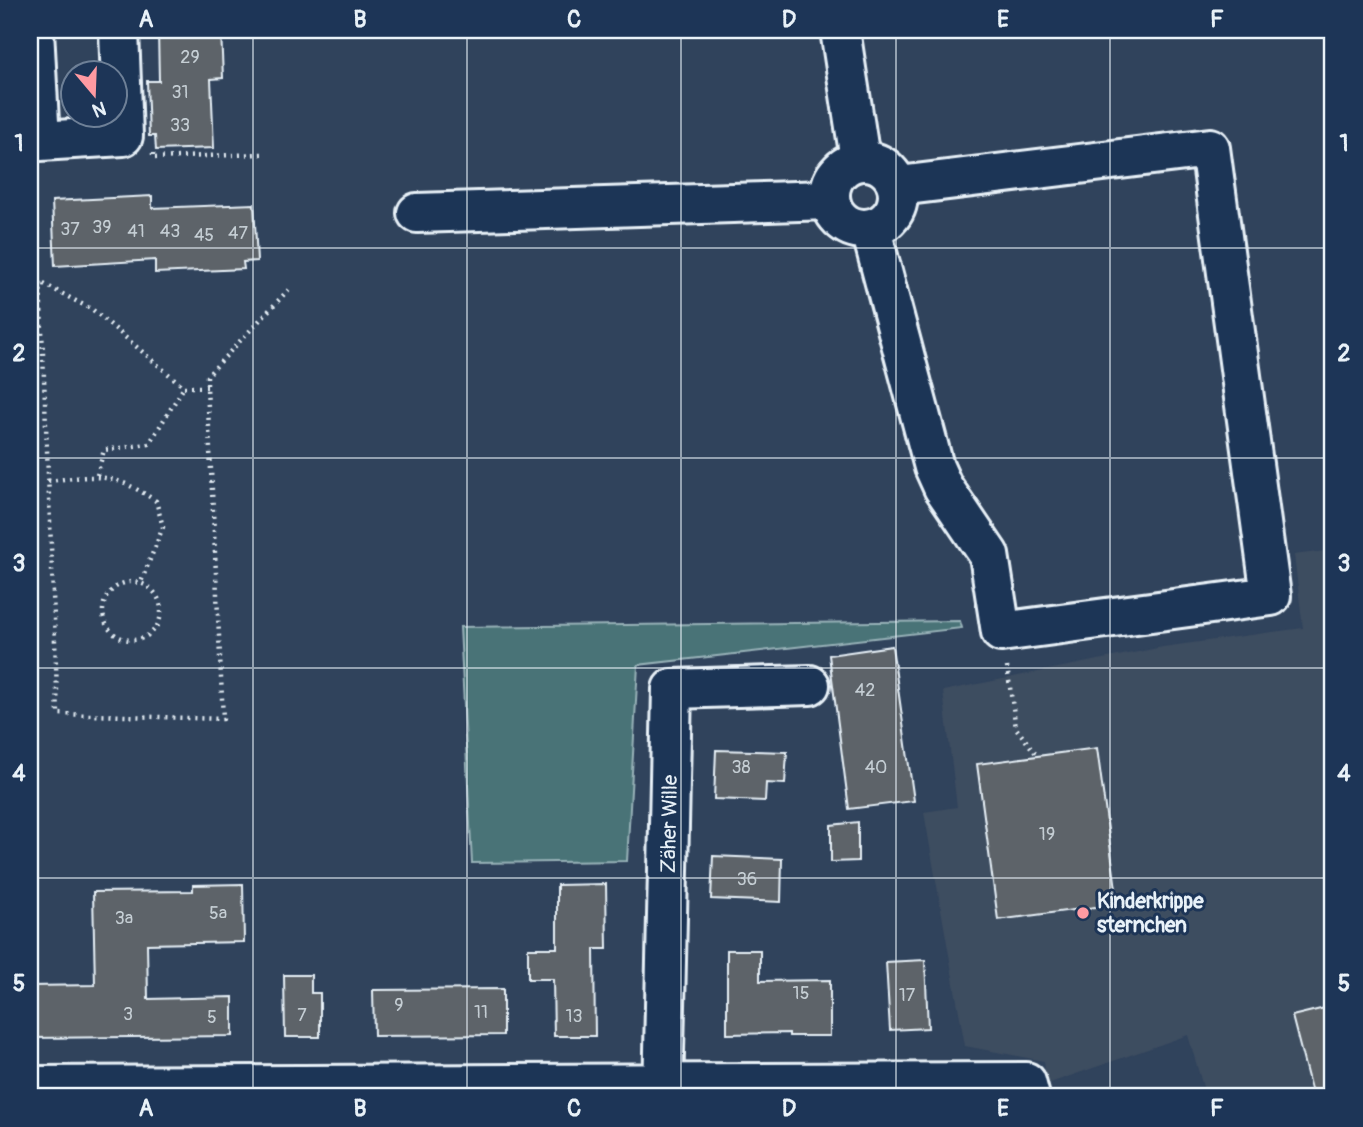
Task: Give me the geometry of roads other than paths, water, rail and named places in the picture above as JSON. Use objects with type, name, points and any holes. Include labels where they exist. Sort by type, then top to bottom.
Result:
[{"type":"street","points":[[34,30],[40,141],[123,136],[118,30]]},
{"type":"street","points":[[840,30],[860,159]]},
{"type":"street","points":[[871,230],[934,467],[943,487],[989,555],[1001,632],[1271,596],[1210,148],[899,186]]},
{"type":"street","points":[[860,159],[885,166],[899,186],[898,205],[888,222],[871,230],[843,224],[829,200],[832,181],[843,166],[860,159]]},
{"type":"street","points":[[417,213],[829,200]]},
{"type":"street","name":"Zäher Wille","points":[[663,1090],[672,689],[810,685]]},
{"type":"street","points":[[30,1086],[119,1091],[1028,1089]]},
{"type":"place","name":"Kinderkrippe sternchen","points":[[1083,913]]}]
